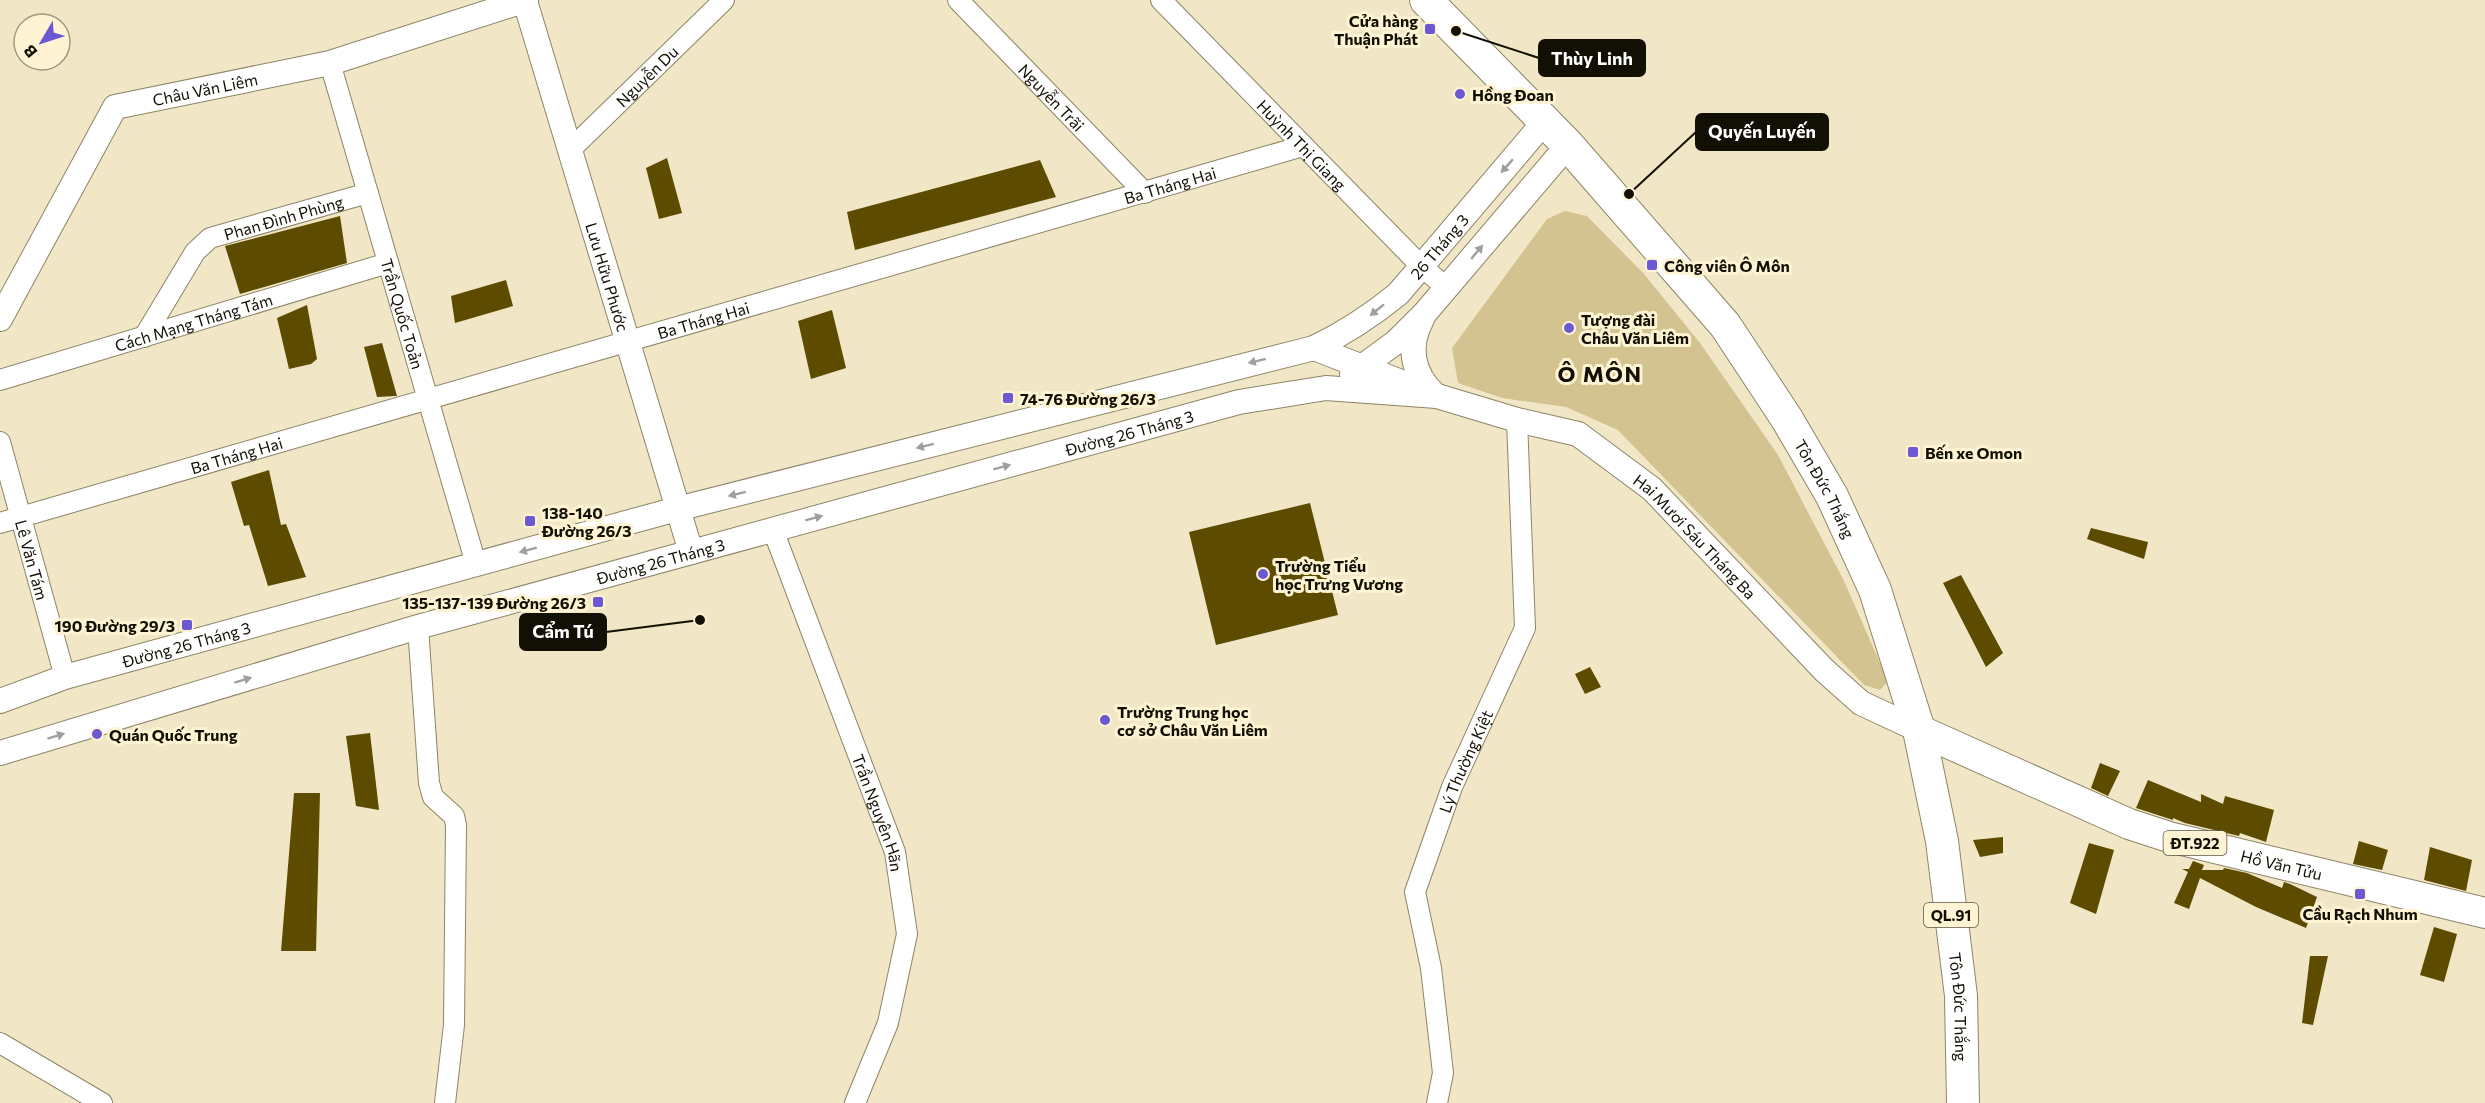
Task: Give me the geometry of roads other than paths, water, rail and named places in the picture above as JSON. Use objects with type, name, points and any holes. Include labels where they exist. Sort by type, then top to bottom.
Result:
[{"type":"highway","name":"Tôn Đức Thắng","points":[[1426,0],[1568,145],[1725,325],[1787,419],[1832,496],[1875,590],[1919,730],[1942,841],[1961,996],[1963,1103]]},
{"type":"main road","name":"Hồ Văn Tửu","points":[[1919,730],[2129,824],[2169,837],[2485,913]]},
{"type":"street","name":"Nguyễn Du","points":[[569,151],[724,0]]},
{"type":"street","name":"Nguyễn Trãi","points":[[958,0],[1145,193]]},
{"type":"street","name":"Huỳnh Thị Giang","points":[[1161,0],[1421,266],[1447,288]]},
{"type":"street","name":"Lưu Hữu Phước","points":[[525,1],[691,552]]},
{"type":"street","name":"Châu Văn Liêm","points":[[0,319],[116,107],[330,63],[525,1]]},
{"type":"street","name":"Trần Quốc Toản","points":[[330,63],[476,564]]},
{"type":"street","name":"26 Tháng 3","points":[[1314,348],[1342,335],[1398,294],[1545,121]]},
{"type":"street","name":"26 Tháng 3","points":[[1326,388],[1363,368],[1396,342],[1425,313],[1568,145]]},
{"type":"street","name":"Ba Tháng Hai","points":[[0,523],[1303,146]]},
{"type":"street","name":"Phan Đình Phùng","points":[[144,337],[195,252],[210,238],[368,193]]},
{"type":"street","name":"Cách Mạng Tháng Tám","points":[[0,380],[388,263]]},
{"type":"street","name":"26 Tháng 3","points":[[1425,313],[1412,343],[1414,361],[1425,385],[1437,396]]},
{"type":"street","name":"Hai Mươi Sáu Tháng Ba","points":[[1314,348],[1437,396],[1517,420],[1578,434],[1652,489],[1824,670],[1862,702],[1919,730]]},
{"type":"street","name":"Đường 26 Tháng 3","points":[[0,701],[65,677],[677,509],[1314,348]]},
{"type":"street","name":"Hai Mươi Sáu Tháng Ba","points":[[1326,388],[1437,396]]},
{"type":"street","name":"Đường 26 Tháng 3","points":[[0,753],[418,627],[1239,402],[1326,388]]},
{"type":"street","name":"Lý Thường Kiệt","points":[[1437,1103],[1443,1073],[1431,968],[1415,892],[1452,787],[1525,628],[1517,420]]},
{"type":"street","name":"Lê Văn Tám","points":[[0,442],[65,677]]},
{"type":"street","name":"Trần Nguyên Hãn","points":[[773,530],[895,852],[907,934],[888,1023],[855,1103]]},
{"type":"street","points":[[418,627],[429,783],[433,797],[454,816],[456,825],[454,1024],[445,1103]]},
{"type":"street","points":[[0,1043],[102,1103]]},
{"type":"street","points":[[1948,1103],[1962,1056]]},
{"type":"place","name":"Cửa hàng Thuận Phát","points":[[1430,29]]},
{"type":"place","name":"Thùy Linh","points":[[1456,31]]},
{"type":"place","name":"Hồng Đoan","points":[[1460,94]]},
{"type":"place","name":"Quyến Luyến","points":[[1629,194]]},
{"type":"place","name":"Công viên Ô Môn","points":[[1652,265]]},
{"type":"place","name":"Tượng đài Châu Văn Liêm","points":[[1569,328]]},
{"type":"place","name":"74-76 Đường 26/3","points":[[1008,398]]},
{"type":"place","name":"Bến xe Omon","points":[[1913,452]]},
{"type":"place","name":"138-140 Đường 26/3","points":[[530,521]]},
{"type":"place","name":"Trường Tiểu học Trưng Vương","points":[[1263,574]]},
{"type":"place","name":"135-137-139 Đường 26/3","points":[[598,602]]},
{"type":"place","name":"Cẩm Tú","points":[[700,620]]},
{"type":"place","name":"190 Đường 29/3","points":[[187,625]]},
{"type":"place","name":"Trường Trung học cơ sở Châu Văn Liêm","points":[[1105,720]]},
{"type":"place","name":"Quán Quốc Trung","points":[[97,734]]},
{"type":"place","name":"Cầu Rạch Nhum","points":[[2360,894]]},
{"type":"district","name":"Ô MÔN","points":[[1600,373]]}]
